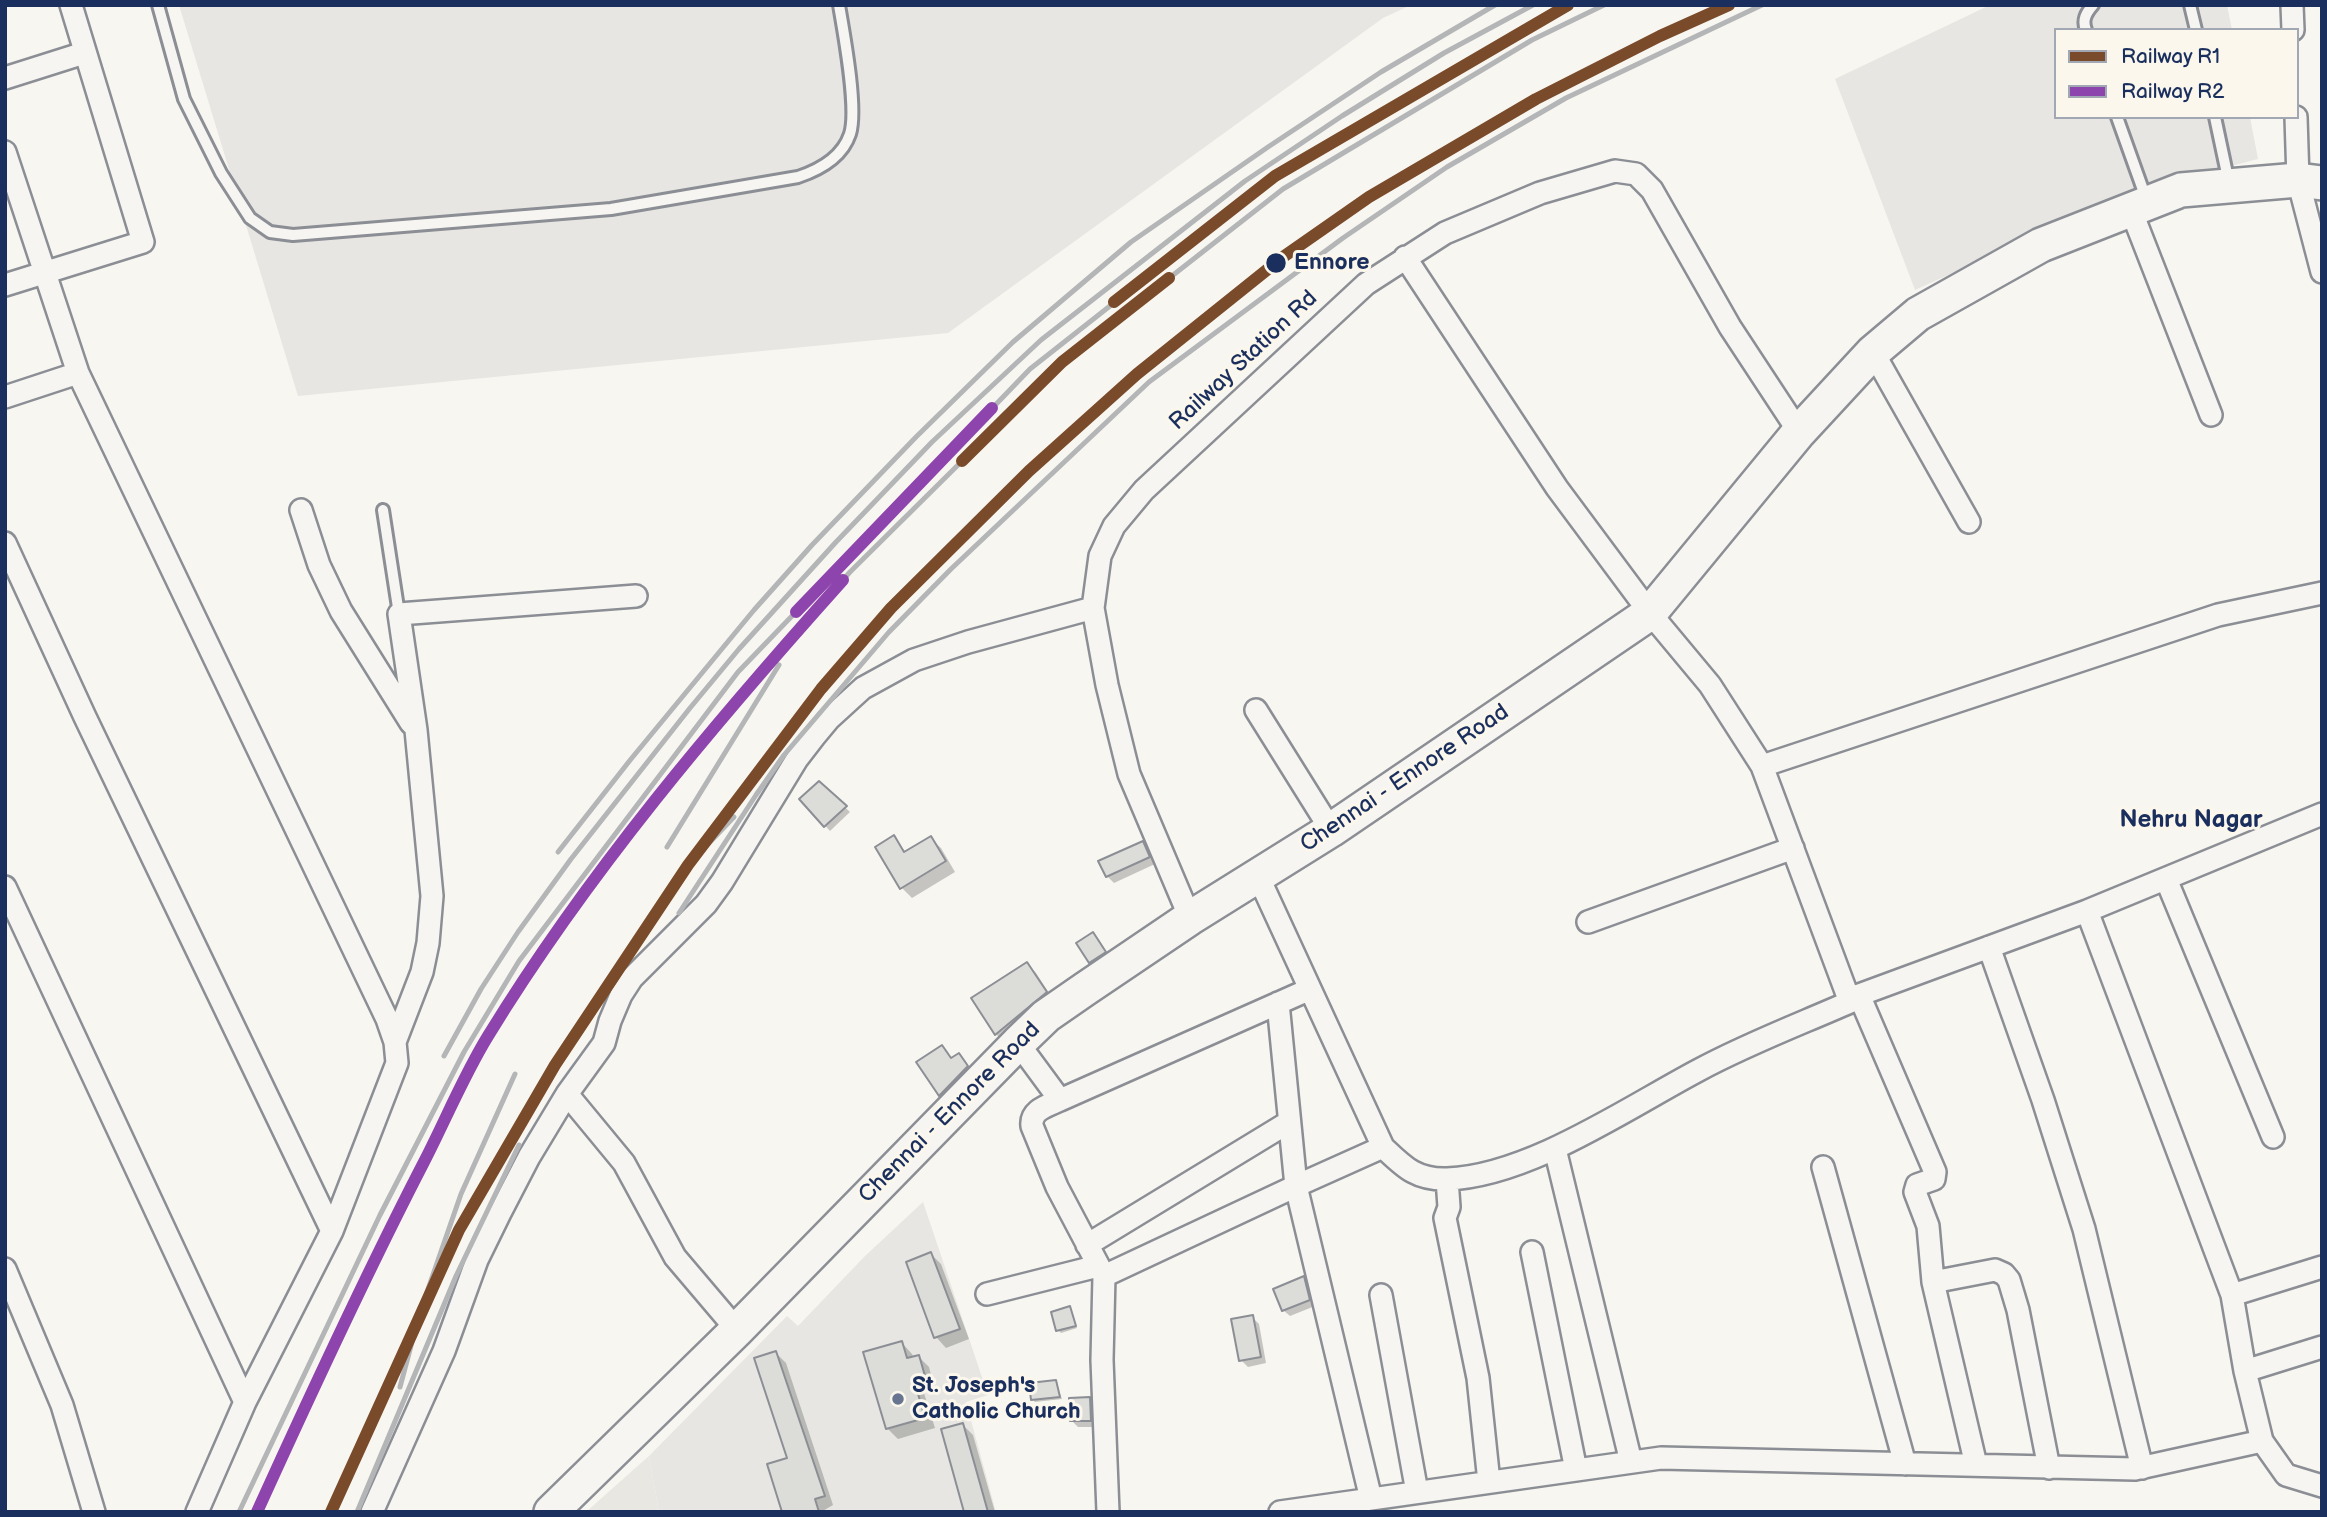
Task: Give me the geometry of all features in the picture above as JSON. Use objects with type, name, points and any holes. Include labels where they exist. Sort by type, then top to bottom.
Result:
[{"type":"main road","name":"Chennai - Ennore Road","points":[[551,1512],[737,1331],[1046,1016],[1190,918],[1331,830],[1650,613],[1800,432],[1873,352],[1918,314],[2041,245],[2181,190],[2310,182]]},
{"type":"street","points":[[5,285],[144,243],[71,5]]},
{"type":"street","points":[[2292,5],[2293,28]]},
{"type":"street","points":[[5,78],[85,53]]},
{"type":"street","points":[[2296,119],[2310,182],[2322,272]]},
{"type":"street","points":[[5,152],[78,373],[396,1042],[397,1063],[332,1231],[245,1402],[197,1512]]},
{"type":"street","name":"Railway Station Rd","points":[[1190,918],[1129,774],[1107,685],[1093,608],[1100,556],[1114,526],[1144,490],[1366,284],[1445,233],[1540,193],[1615,171],[1636,174],[1652,190],[1730,327],[1800,432]]},
{"type":"street","points":[[2140,206],[2211,415]]},
{"type":"street","points":[[1405,257],[1557,488],[1650,613],[1710,685],[1762,766],[1855,999],[1935,1172],[1934,1179],[1917,1185],[1915,1192],[1928,1226],[1933,1282],[1976,1465]]},
{"type":"street","points":[[1873,352],[1969,522]]},
{"type":"street","points":[[5,397],[78,373]]},
{"type":"street","points":[[301,510],[319,565],[341,611],[416,730]]},
{"type":"street","points":[[5,543],[85,717],[332,1231]]},
{"type":"street","points":[[1762,766],[2218,615],[2322,593]]},
{"type":"street","points":[[396,1042],[422,972],[428,943],[432,896],[416,730],[398,614],[636,596]]},
{"type":"street","points":[[372,1512],[444,1351],[477,1261],[529,1157],[567,1094],[604,1043],[621,995],[632,978],[706,904],[797,759],[829,719],[863,688],[914,660],[968,642],[1093,608]]},
{"type":"street","points":[[1256,710],[1331,830]]},
{"type":"street","points":[[1258,876],[1308,990],[1383,1147],[1417,1176],[1447,1179],[1485,1174],[1555,1149],[1702,1068],[1855,999],[2087,911],[2322,814]]},
{"type":"street","points":[[1588,922],[1793,848]]},
{"type":"street","points":[[2166,879],[2273,1137]]},
{"type":"street","points":[[5,887],[245,1402]]},
{"type":"street","points":[[2087,911],[2232,1295],[2245,1371],[2262,1441],[2286,1475],[2322,1486]]},
{"type":"street","points":[[1989,947],[2043,1100],[2084,1229],[2142,1468]]},
{"type":"street","points":[[1108,1512],[1101,1271],[1057,1187],[1031,1119],[1034,1113],[1060,1100],[1308,990]]},
{"type":"street","points":[[1278,1003],[1296,1186],[1371,1499]]},
{"type":"street","points":[[1018,1042],[1060,1100]]},
{"type":"street","points":[[567,1094],[624,1163],[675,1257],[737,1331]]},
{"type":"street","points":[[1087,1245],[1289,1122]]},
{"type":"street","points":[[987,1294],[1101,1271],[1383,1147]]},
{"type":"street","points":[[1555,1149],[1631,1462]]},
{"type":"street","points":[[1823,1167],[1905,1464]]},
{"type":"street","points":[[1447,1179],[1449,1207],[1445,1218],[1478,1378],[1489,1482]]},
{"type":"street","points":[[1532,1252],[1576,1470]]},
{"type":"street","points":[[2232,1295],[2322,1267]]},
{"type":"street","points":[[5,1269],[62,1405],[94,1512]]},
{"type":"street","points":[[1933,1282],[1995,1270],[2004,1273],[2009,1280],[2018,1310],[2049,1468]]},
{"type":"street","points":[[1381,1295],[1417,1492]]},
{"type":"street","points":[[2245,1371],[2322,1347]]},
{"type":"street","points":[[1280,1512],[1661,1458],[2142,1468],[2262,1441]]},
{"type":"lane","points":[[158,5],[184,99],[220,173],[250,218],[270,232],[293,235],[611,209],[798,177],[816,171],[829,163],[850,134],[852,103],[839,5]]},
{"type":"lane","points":[[2085,28],[2086,13],[2093,5]]},
{"type":"lane","points":[[2190,5],[2196,28]]},
{"type":"lane","points":[[2118,119],[2140,206]]},
{"type":"lane","points":[[2215,119],[2230,186]]},
{"type":"lane","points":[[383,510],[398,614]]},
{"type":"shaded area","points":[[179,5],[1411,5],[1383,18],[948,333],[298,396]]},
{"type":"shaded area","points":[[1990,5],[2227,5],[2232,28],[2054,28],[2054,119],[2250,119],[2258,159],[2131,192],[1915,290],[1835,79]]},
{"type":"shaded area","points":[[923,1202],[988,1395],[966,1402],[996,1512],[659,1512],[649,1456],[787,1316],[798,1326],[864,1257]]},
{"type":"shaded area","points":[[649,1456],[659,1512],[586,1512],[641,1463]]},
{"type":"building","points":[[819,781],[847,806],[824,827],[799,799]]},
{"type":"building","points":[[894,835],[904,852],[931,836],[946,861],[900,889],[875,847]]},
{"type":"building","points":[[1143,841],[1150,857],[1106,877],[1098,861]]},
{"type":"building","points":[[1093,932],[1106,952],[1089,963],[1076,943]]},
{"type":"building","points":[[1027,962],[1047,992],[995,1035],[971,998]]},
{"type":"building","points":[[942,1045],[951,1058],[959,1053],[968,1066],[939,1096],[916,1062]]},
{"type":"building","points":[[931,1252],[960,1329],[934,1338],[906,1262]]},
{"type":"building","points":[[1304,1276],[1310,1300],[1282,1311],[1273,1289]]},
{"type":"building","points":[[1070,1306],[1076,1326],[1056,1331],[1051,1312]]},
{"type":"building","points":[[1253,1315],[1261,1357],[1239,1361],[1231,1319]]},
{"type":"building","name":"St. Joseph's Catholic Church","points":[[902,1341],[907,1358],[919,1355],[925,1376],[914,1380],[925,1418],[886,1429],[863,1352]]},
{"type":"building","points":[[776,1351],[825,1496],[815,1499],[819,1512],[782,1512],[767,1464],[787,1458],[754,1358]]},
{"type":"building","points":[[1056,1380],[1060,1397],[1031,1400],[1029,1383]]},
{"type":"building","points":[[1090,1397],[1091,1421],[1070,1421],[1069,1398]]},
{"type":"building","points":[[963,1423],[988,1512],[964,1512],[941,1429]]},
{"type":"railway","points":[[558,852],[754,610],[916,437],[1013,342],[1131,242],[1381,72],[1495,5]]},
{"type":"railway","points":[[444,1056],[481,989],[518,932],[571,859],[690,708],[739,649],[836,542],[932,442],[1041,340],[1245,181],[1342,116],[1444,53],[1533,5]]},
{"type":"railway","points":[[239,1512],[380,1215],[464,1052],[519,961],[738,672],[1030,369],[1275,176],[1568,5]]},
{"type":"railway","points":[[257,1512],[381,1248],[488,1036],[569,913],[658,796],[850,572],[1062,362],[1283,189],[1532,40],[1604,5]]},
{"type":"railway","points":[[679,913],[784,755],[889,632],[951,569],[1149,382],[1343,238],[1447,167],[1566,98],[1762,5]]},
{"type":"railway","points":[[667,847],[779,665]]},
{"type":"railway","points":[[688,865],[734,817]]},
{"type":"railway","points":[[400,1387],[420,1312],[461,1194],[515,1074]]},
{"type":"railway","points":[[357,1512],[456,1276],[519,1145]]},
{"type":"rail line","name":"R1","points":[[1114,302],[1275,176],[1568,5]]},
{"type":"rail line","name":"R1","points":[[331,1512],[459,1230],[555,1065],[688,865],[821,689],[891,608],[1029,471],[1137,374],[1283,257],[1369,197],[1536,99],[1660,36],[1729,5]]},
{"type":"rail line","name":"R1","points":[[962,461],[1062,362],[1169,278]]},
{"type":"rail line","name":"R2","points":[[796,612],[992,408]]},
{"type":"rail line","name":"R2","points":[[257,1512],[360,1291],[488,1036],[568,915],[655,800],[843,580]]},
{"type":"place","name":"Ennore","points":[[1276,263]]},
{"type":"place","name":"St. Joseph's Catholic Church","points":[[898,1399]]},
{"type":"district","name":"Nehru Nagar","points":[[2191,821]]}]
